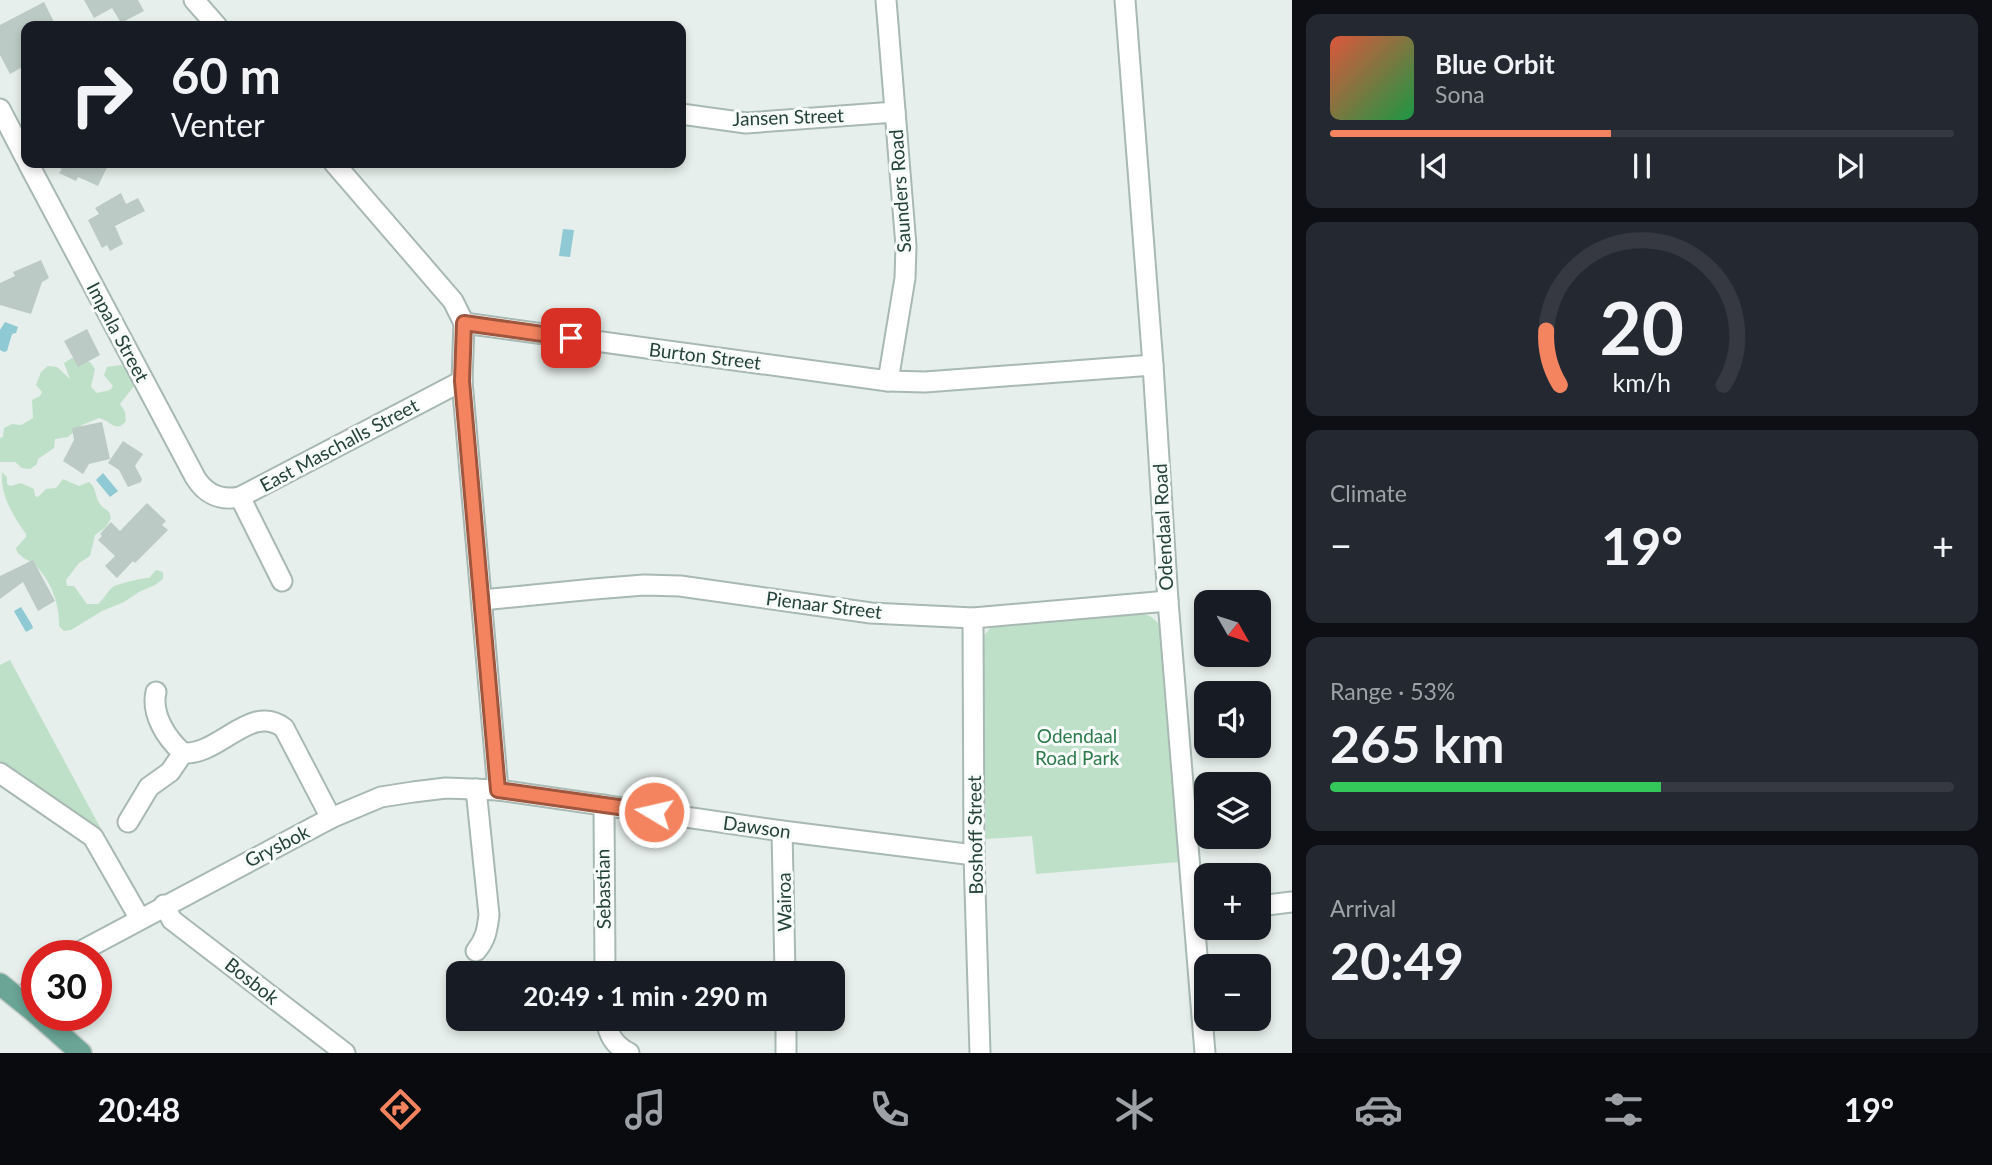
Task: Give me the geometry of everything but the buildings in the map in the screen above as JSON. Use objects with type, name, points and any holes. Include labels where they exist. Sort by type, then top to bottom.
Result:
[{"type":"main road","points":[[0,984],[21,1001]]},
{"type":"main road","points":[[56,1031],[81,1053]]},
{"type":"street","points":[[194,0],[213,21]]},
{"type":"street","name":"Saunders Road","points":[[886,0],[906,246],[905,278],[888,381]]},
{"type":"street","name":"Odendaal Road","points":[[1125,0],[1168,601],[1195,863]]},
{"type":"street","name":"Impala Street","points":[[0,109],[21,149]]},
{"type":"street","name":"Jansen Street","points":[[686,115],[746,123],[895,112]]},
{"type":"street","name":"Impala Street","points":[[31,168],[195,477],[200,485],[214,496]]},
{"type":"street","points":[[338,168],[453,301],[464,323],[462,381],[498,790]]},
{"type":"street","name":"Burton Street","points":[[464,323],[888,381],[925,382],[1153,365]]},
{"type":"street","name":"East Maschalls Street","points":[[214,496],[222,499],[240,497],[462,381]]},
{"type":"street","points":[[240,497],[282,581]]},
{"type":"street","name":"Pienaar Street","points":[[482,600],[644,585],[680,586],[871,613],[972,618],[1168,601]]},
{"type":"street","name":"Boshoff Street","points":[[972,618],[974,855],[981,1053]]},
{"type":"street","points":[[156,692],[153,704],[156,714],[176,747],[183,753],[203,751],[256,721],[268,719],[276,722],[284,728],[331,818]]},
{"type":"street","points":[[128,822],[149,787],[170,772],[183,753]]},
{"type":"street","points":[[0,773],[93,836],[140,919]]},
{"type":"street","name":"Grysbok","points":[[101,940],[331,818],[381,797],[446,788],[498,790]]},
{"type":"street","points":[[476,789],[489,915],[484,942],[476,950]]},
{"type":"street","name":"Dawson","points":[[498,790],[782,831],[974,855]]},
{"type":"street","name":"Sebastian","points":[[604,805],[605,961]]},
{"type":"street","name":"Wairoa","points":[[782,831],[785,961]]},
{"type":"street","points":[[1271,904],[1292,902]]},
{"type":"street","name":"Bosbok","points":[[164,905],[173,920],[345,1053]]},
{"type":"street","name":"Odendaal Road","points":[[1201,940],[1205,1053]]},
{"type":"street","points":[[609,1031],[611,1037],[629,1053]]},
{"type":"street","points":[[786,1031],[786,1053]]},
{"type":"green space","points":[[72,358],[90,362],[95,369],[91,387],[97,393],[110,390],[113,386],[104,375],[107,367],[121,365],[132,372],[134,386],[120,404],[126,421],[116,426],[99,418],[82,425],[68,437],[55,439],[54,448],[38,459],[37,464],[30,469],[22,468],[15,462],[0,462],[0,438],[3,437],[4,428],[12,424],[21,425],[33,418],[32,400],[42,392],[36,385],[41,372],[48,366],[57,367],[70,379],[64,363]]},
{"type":"green space","points":[[2,472],[7,477],[7,484],[10,486],[21,483],[34,489],[35,496],[38,497],[46,489],[56,488],[63,479],[79,486],[89,482],[93,487],[98,501],[111,518],[106,527],[95,535],[90,556],[79,563],[66,580],[67,586],[74,586],[87,604],[98,604],[114,586],[149,578],[156,570],[163,572],[163,579],[71,630],[64,631],[59,626],[56,601],[46,578],[35,565],[17,552],[16,548],[26,534],[5,497]]},
{"type":"green space","name":"Odendaal Road Park","points":[[1139,613],[1154,619],[1163,634],[1179,862],[1036,874],[1032,836],[986,839],[983,637],[990,628],[1003,623]]},
{"type":"green space","points":[[10,660],[101,829],[97,831],[0,765],[0,665]]},
{"type":"water","points":[[563,229],[574,230],[570,257],[559,256]]},
{"type":"water","points":[[5,322],[18,327],[16,333],[12,334],[7,351],[4,352],[0,350],[0,330]]},
{"type":"water","points":[[103,473],[118,491],[110,497],[96,480]]},
{"type":"water","points":[[21,607],[33,628],[26,632],[14,611]]},
{"type":"route","points":[[571,338],[464,323],[462,381],[498,790],[654,812]]}]
